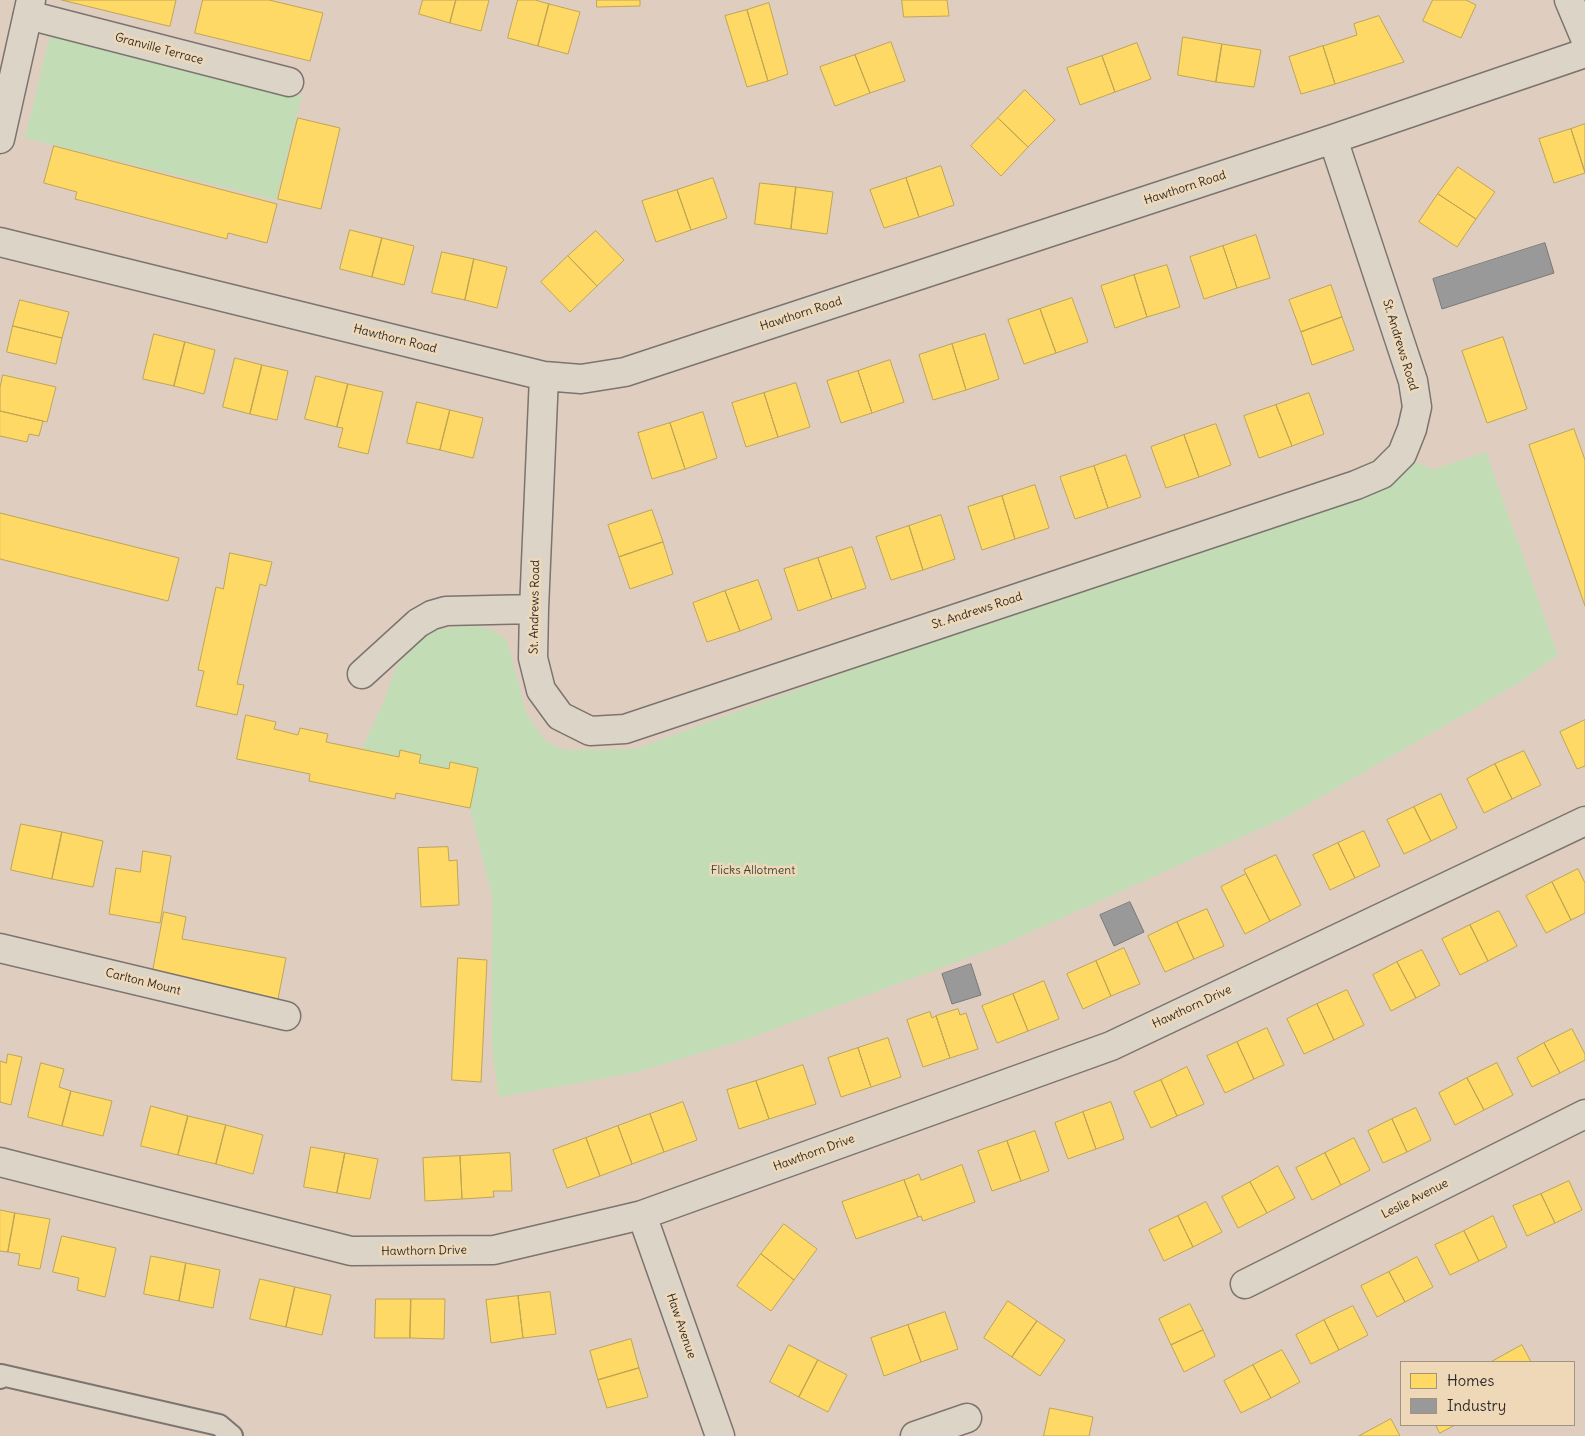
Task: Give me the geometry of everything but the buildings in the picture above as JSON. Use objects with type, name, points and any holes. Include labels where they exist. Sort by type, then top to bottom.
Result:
[{"type":"street","points":[[1569,0],[1585,38]]},
{"type":"street","points":[[2,122],[29,7]]},
{"type":"street","name":"Granville Terrace","points":[[29,7],[289,82]]},
{"type":"street","name":"Hawthorn Road","points":[[0,242],[544,376],[581,379],[625,372],[1334,139],[1585,53]]},
{"type":"street","name":"St. Andrews Road","points":[[544,376],[533,658],[541,690],[560,716],[590,731],[625,729],[1356,485],[1382,474],[1402,454],[1412,430],[1417,407],[1413,381],[1334,139]]},
{"type":"street","points":[[362,674],[418,623],[432,615],[446,611],[534,609]]},
{"type":"street","name":"Hawthorn Drive","points":[[0,1162],[351,1252],[494,1250],[642,1215],[1111,1046],[1585,821]]},
{"type":"street","name":"Carlton Mount","points":[[0,948],[286,1016]]},
{"type":"street","name":"Leslie Avenue","points":[[1246,1284],[1585,1114]]},
{"type":"street","name":"Haw Avenue","points":[[642,1215],[720,1436]]},
{"type":"street","points":[[915,1436],[967,1418]]},
{"type":"lane","points":[[0,1376],[219,1425],[232,1436]]},
{"type":"green space","points":[[50,36],[302,96],[276,200],[25,138]]},
{"type":"green space","name":"Flicks Allotment","points":[[1486,452],[1558,655],[1517,684],[1286,817],[995,948],[747,1039],[633,1073],[499,1097],[492,1049],[492,897],[470,808],[478,768],[451,762],[449,769],[419,763],[420,755],[400,750],[399,757],[362,749],[382,705],[396,667],[416,644],[436,630],[467,625],[491,629],[507,640],[526,712],[545,741],[564,750],[635,749],[1356,485],[1402,454],[1432,470]]}]
